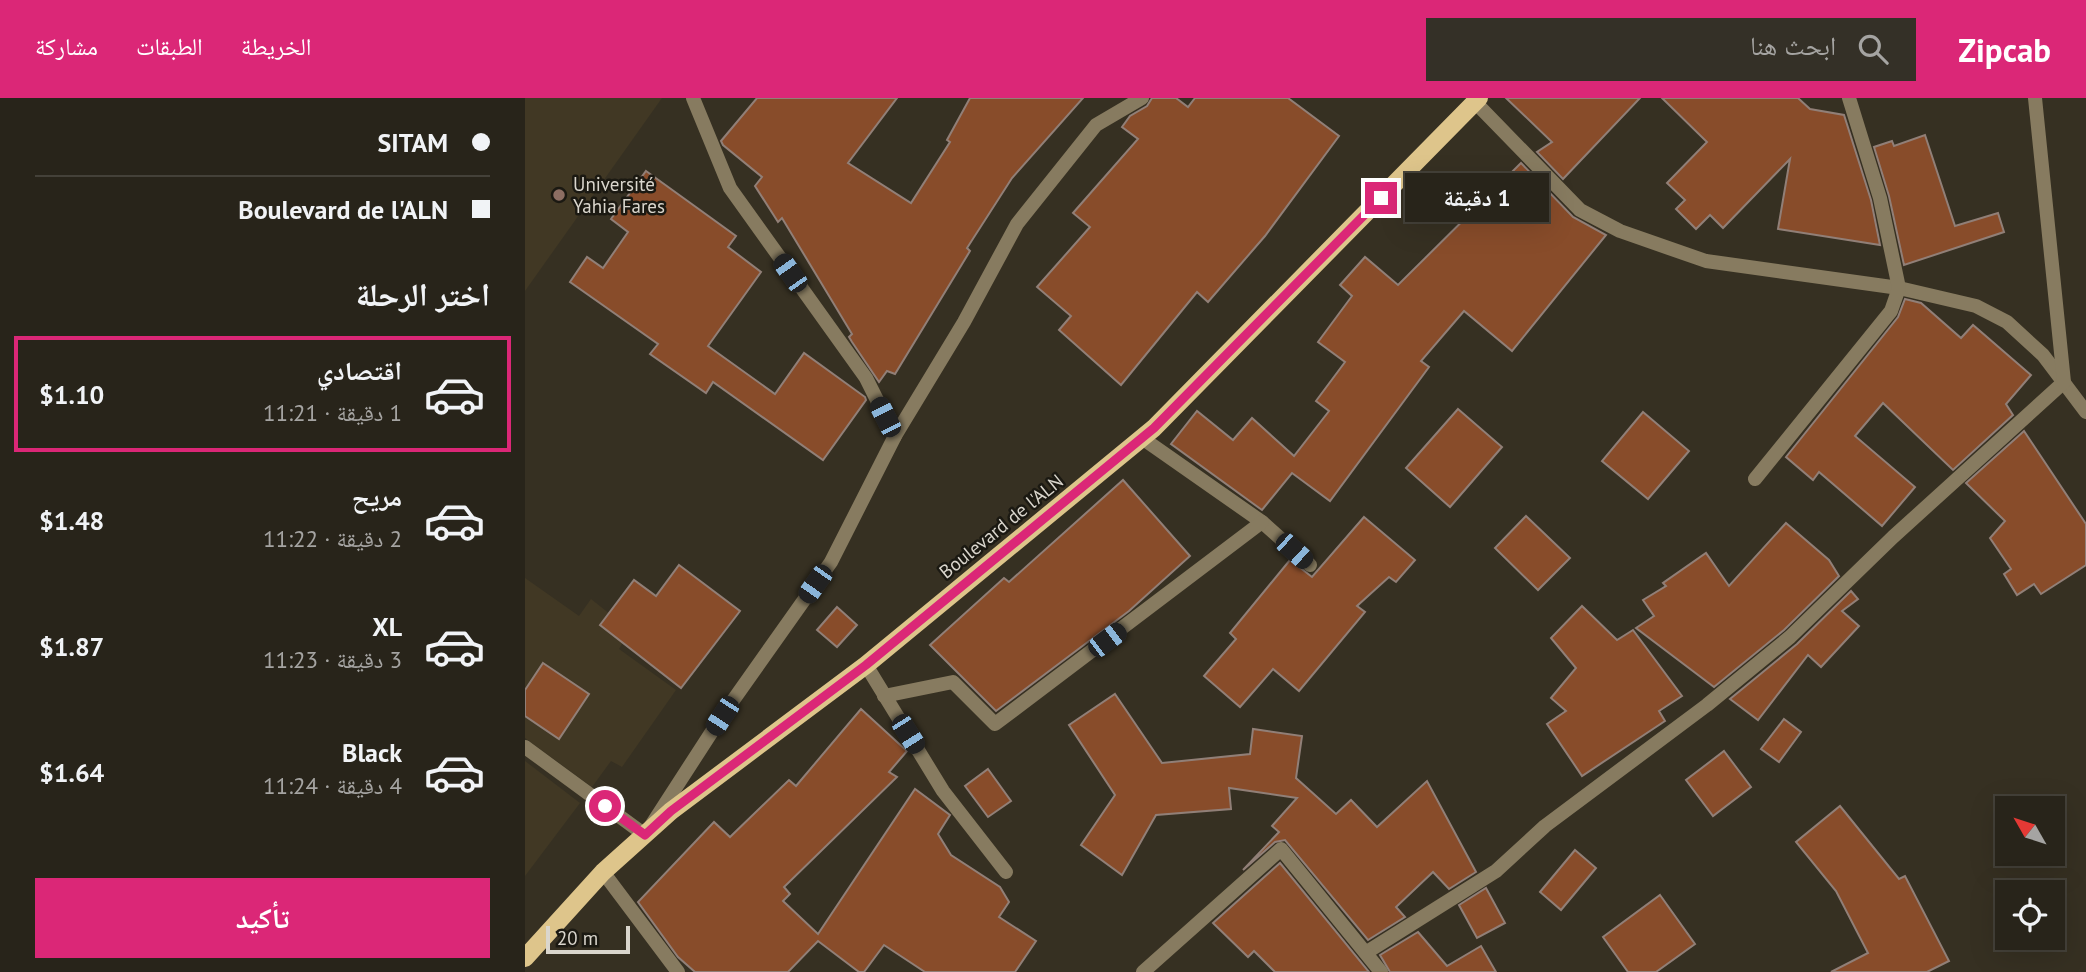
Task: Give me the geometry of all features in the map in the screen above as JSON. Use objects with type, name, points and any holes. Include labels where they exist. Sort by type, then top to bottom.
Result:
[{"type":"main road","name":"Boulevard de l'ALN","points":[[525,958],[603,872],[671,811],[866,665],[1142,438],[1477,100]]},
{"type":"street","points":[[693,98],[730,188],[866,378],[895,436]]},
{"type":"street","points":[[525,747],[645,835],[722,716],[831,562],[895,436],[964,322],[1017,224],[1096,125],[1142,98]]},
{"type":"street","points":[[1755,479],[1891,311],[1899,288],[1879,198],[1849,98]]},
{"type":"street","points":[[2035,98],[2064,383]]},
{"type":"street","points":[[1477,100],[1580,210],[1620,231],[1706,261],[1899,288],[1976,306],[2007,322],[2043,355],[2086,412]]},
{"type":"street","points":[[1367,952],[1496,871],[1545,826],[1707,705],[1790,637],[1893,537],[2064,383]]},
{"type":"street","points":[[1142,438],[1262,522],[1310,565]]},
{"type":"street","points":[[884,696],[953,682],[995,724],[1262,522]]},
{"type":"street","points":[[866,665],[943,791],[1006,872]]},
{"type":"street","points":[[1143,972],[1281,849],[1381,972]]},
{"type":"street","points":[[603,872],[678,972]]},
{"type":"shaded area","name":"Université Yahia Fares","points":[[525,98],[662,98],[525,291]]},
{"type":"shaded area","points":[[525,578],[579,616],[591,599],[630,630],[619,649],[676,690],[622,767],[611,761],[592,787],[525,738]]},
{"type":"shaded area","points":[[525,761],[580,803],[525,876]]},
{"type":"building","points":[[757,98],[897,98],[848,163],[911,203],[950,142],[947,140],[970,98],[1083,98],[1012,178],[967,248],[970,251],[895,374],[887,371],[879,382],[849,337],[852,334],[782,218],[778,222],[755,186],[762,177],[721,141]]},
{"type":"building","points":[[1152,98],[1176,98],[1188,107],[1195,98],[1288,98],[1339,136],[1265,236],[1208,302],[1197,292],[1121,385],[1059,330],[1071,316],[1037,287],[1090,227],[1073,213],[1138,139],[1122,127],[1130,116],[1147,106]]},
{"type":"building","points":[[1506,98],[1640,98],[1563,179],[1537,152],[1552,142]]},
{"type":"building","points":[[1662,98],[1798,98],[1810,109],[1844,115],[1871,200],[1880,245],[1778,229],[1790,159],[1723,228],[1710,215],[1696,229],[1676,209],[1685,200],[1667,183],[1707,142]]},
{"type":"building","points":[[1925,135],[1955,226],[1998,213],[2004,232],[1904,265],[1889,196],[1874,147],[1892,141],[1894,146]]},
{"type":"building","points":[[1521,163],[1573,217],[1606,235],[1512,351],[1464,311],[1421,361],[1429,367],[1330,501],[1292,473],[1262,510],[1171,444],[1197,411],[1233,440],[1252,418],[1294,456],[1329,411],[1316,401],[1345,362],[1318,342],[1352,296],[1340,285],[1365,257],[1398,285]]},
{"type":"building","points":[[646,171],[736,236],[728,247],[761,272],[708,346],[775,394],[804,353],[865,397],[866,400],[823,460],[713,382],[706,393],[650,354],[658,344],[570,282],[587,257],[603,268],[628,232],[611,219]]},
{"type":"building","points":[[1905,299],[1921,303],[1961,338],[1973,325],[2031,375],[2006,404],[2013,415],[1953,470],[1883,403],[1855,436],[1915,487],[1882,526],[1819,472],[1813,480],[1786,457],[1898,317]]},
{"type":"building","points":[[1458,409],[1502,447],[1450,507],[1406,468]]},
{"type":"building","points":[[1643,412],[1689,451],[1648,499],[1602,461]]},
{"type":"building","points":[[2024,431],[2086,524],[2086,565],[2041,594],[2034,584],[2017,595],[2004,574],[2011,569],[1990,538],[2005,521],[1966,483]]},
{"type":"building","points":[[1123,480],[1190,556],[1129,611],[996,711],[930,645],[1004,578],[1009,582]]},
{"type":"building","points":[[1526,516],[1570,558],[1538,590],[1495,548]]},
{"type":"building","points":[[1364,517],[1415,560],[1396,582],[1389,577],[1357,606],[1365,612],[1299,691],[1273,669],[1240,707],[1204,676],[1236,639],[1230,633],[1290,560],[1312,577]]},
{"type":"building","points":[[1786,523],[1829,560],[1839,576],[1784,630],[1714,687],[1636,628],[1654,616],[1643,600],[1666,586],[1663,583],[1706,553],[1729,586]]},
{"type":"building","points":[[679,565],[740,611],[681,688],[600,625],[634,580],[656,596]]},
{"type":"building","points":[[1851,591],[1858,599],[1842,611],[1859,626],[1821,667],[1808,655],[1758,720],[1730,699],[1797,644]]},
{"type":"building","points":[[1582,606],[1617,640],[1633,630],[1682,696],[1659,711],[1665,721],[1582,776],[1547,724],[1566,711],[1551,698],[1576,668],[1551,638]]},
{"type":"building","points":[[837,607],[857,625],[837,647],[817,630]]},
{"type":"building","points":[[543,663],[589,694],[559,739],[525,716],[525,690]]},
{"type":"building","points":[[1115,694],[1162,763],[1250,754],[1253,729],[1302,736],[1296,778],[1336,814],[1351,800],[1377,827],[1427,781],[1476,872],[1449,889],[1433,872],[1396,907],[1405,917],[1368,940],[1285,840],[1275,842],[1243,870],[1279,832],[1272,826],[1297,798],[1229,788],[1231,809],[1156,815],[1122,875],[1081,845],[1115,795],[1069,725]]},
{"type":"building","points":[[861,709],[907,751],[889,772],[897,777],[784,887],[790,894],[783,901],[818,934],[915,789],[950,815],[938,834],[951,855],[1000,887],[1009,902],[999,917],[1036,941],[1015,972],[925,972],[884,945],[864,972],[859,972],[818,941],[788,972],[695,972],[678,957],[638,902],[714,822],[730,837],[789,780],[796,786]]},
{"type":"building","points":[[1784,719],[1801,732],[1779,762],[1761,749]]},
{"type":"building","points":[[1724,751],[1751,787],[1713,816],[1686,780]]},
{"type":"building","points":[[988,769],[1011,801],[988,817],[965,786]]},
{"type":"building","points":[[1840,806],[1899,879],[1905,876],[1949,961],[1927,972],[1831,972],[1868,953],[1836,891],[1796,842]]},
{"type":"building","points":[[1575,850],[1596,868],[1561,910],[1540,892]]},
{"type":"building","points":[[1280,863],[1369,972],[1275,972],[1254,951],[1248,957],[1213,923]]},
{"type":"building","points":[[1486,888],[1505,923],[1477,938],[1459,905]]},
{"type":"building","points":[[1660,895],[1695,944],[1656,972],[1628,972],[1603,937]]},
{"type":"building","points":[[1418,932],[1447,966],[1481,946],[1496,972],[1390,972],[1380,955]]},
{"type":"place","name":"Université Yahia Fares","points":[[559,195]]},
{"type":"route","points":[[605,806],[645,835],[671,811],[866,665],[1154,428],[1381,198]]}]
